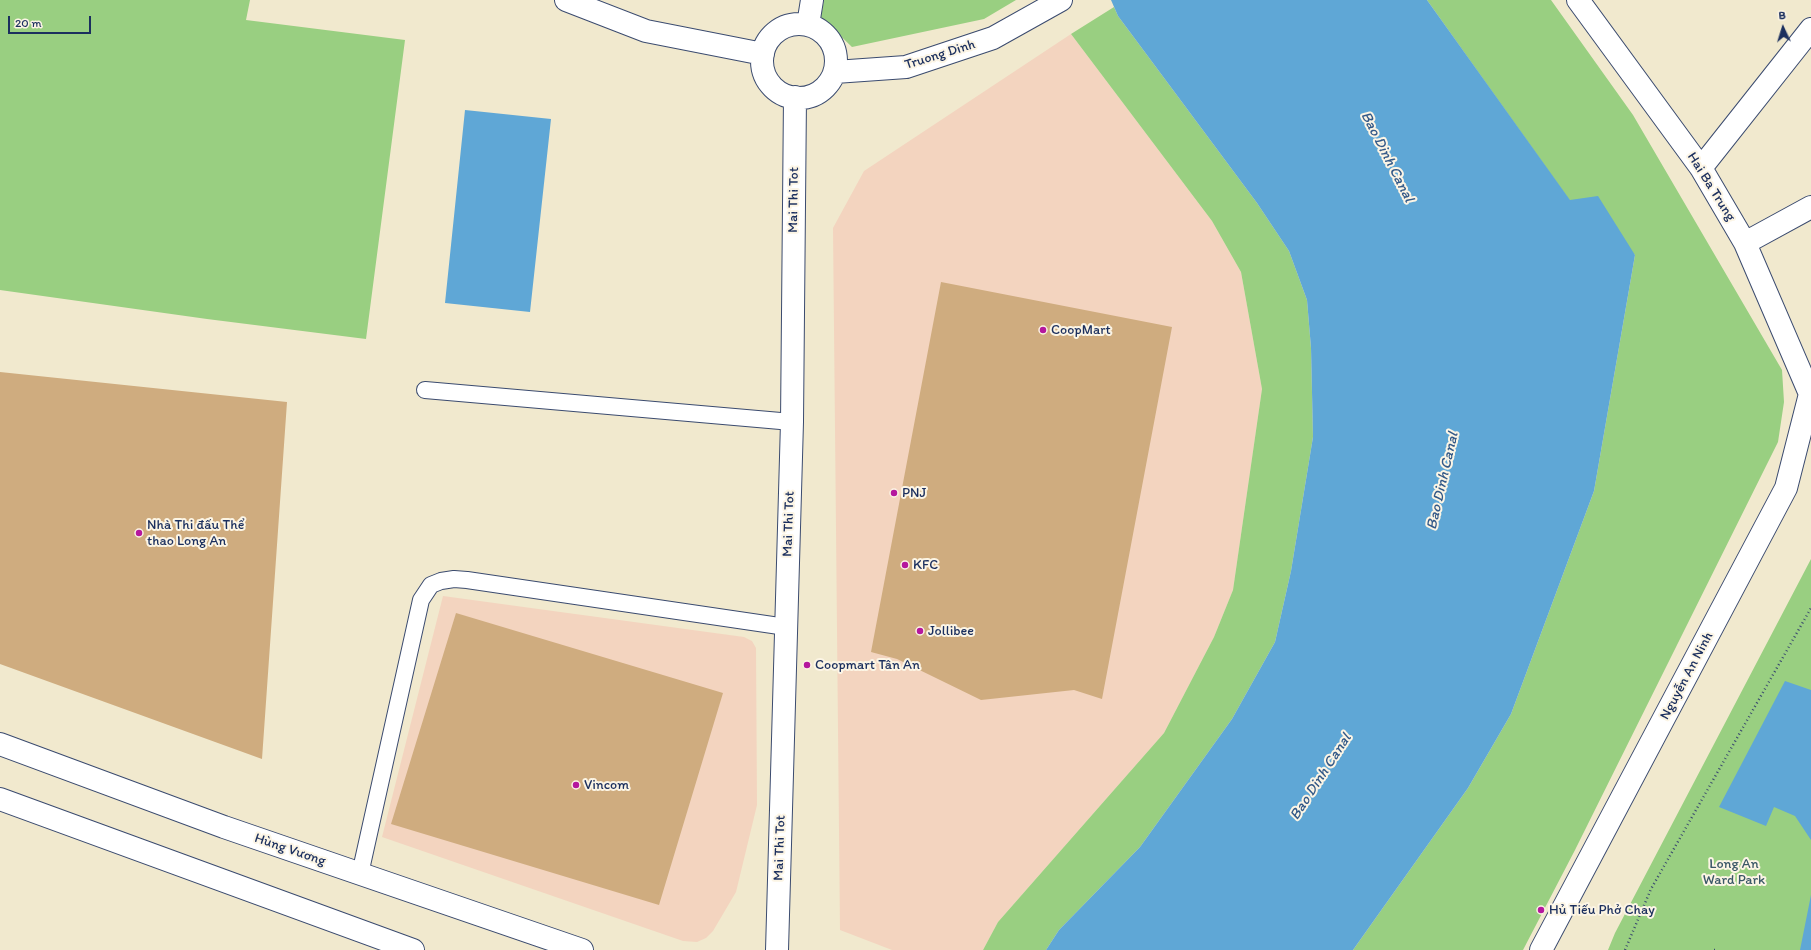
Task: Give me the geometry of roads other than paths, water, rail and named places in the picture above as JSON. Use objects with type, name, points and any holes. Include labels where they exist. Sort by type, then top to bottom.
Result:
[{"type":"street","points":[[566,0],[646,30],[763,54]]},
{"type":"street","points":[[808,25],[812,0]]},
{"type":"street","name":"Truong Dinh","points":[[834,72],[906,67],[993,38],[1062,0]]},
{"type":"street","name":"Hai Ba Trung","points":[[1578,0],[1701,168],[1746,243],[1810,394]]},
{"type":"street","points":[[796,24],[808,25],[820,30],[834,48],[836,60],[834,72],[829,83],[820,92],[808,96],[795,97],[783,94],[773,87],[766,77],[763,66],[763,54],[768,42],[775,34],[785,27],[796,24]]},
{"type":"street","points":[[1701,168],[1811,29]]},
{"type":"street","name":"Mai Thi Tot","points":[[777,950],[792,422],[795,97]]},
{"type":"street","points":[[1746,243],[1811,207]]},
{"type":"street","name":"Nguyễn An Ninh","points":[[1541,950],[1786,488],[1810,394]]},
{"type":"street","name":"Hùng Vương","points":[[0,744],[224,827],[582,950]]},
{"type":"street","points":[[0,799],[413,950]]},
{"type":"lane","points":[[425,390],[792,422]]},
{"type":"lane","points":[[360,874],[421,600],[431,585],[441,581],[454,579],[467,580],[786,627]]},
{"type":"water","name":"Bao Dinh Canal","points":[[1111,0],[1427,0],[1570,200],[1598,196],[1635,255],[1594,491],[1511,714],[1468,788],[1353,950],[1046,950],[1059,930],[1140,847],[1232,719],[1275,642],[1291,571],[1313,437],[1311,348],[1307,300],[1289,251],[1257,203],[1118,16]]},
{"type":"water","points":[[465,110],[551,119],[530,312],[445,303]]},
{"type":"water","points":[[1785,681],[1811,690],[1811,840],[1795,816],[1774,807],[1766,826],[1719,807]]},
{"type":"water","points":[[1811,895],[1811,950],[1800,950]]},
{"type":"place","name":"CoopMart","points":[[1043,330]]},
{"type":"place","name":"PNJ","points":[[894,493]]},
{"type":"place","name":"Nhà Thi đấu Thể thao Long An","points":[[139,533]]},
{"type":"place","name":"KFC","points":[[905,565]]},
{"type":"place","name":"Jollibee","points":[[920,631]]},
{"type":"place","name":"Coopmart Tân An","points":[[807,665]]},
{"type":"place","name":"Vincom","points":[[576,785]]},
{"type":"place","name":"Hủ Tiếu Phở Chay","points":[[1541,910]]},
{"type":"park label","name":"Long An Ward Park","points":[[1734,872]]}]
